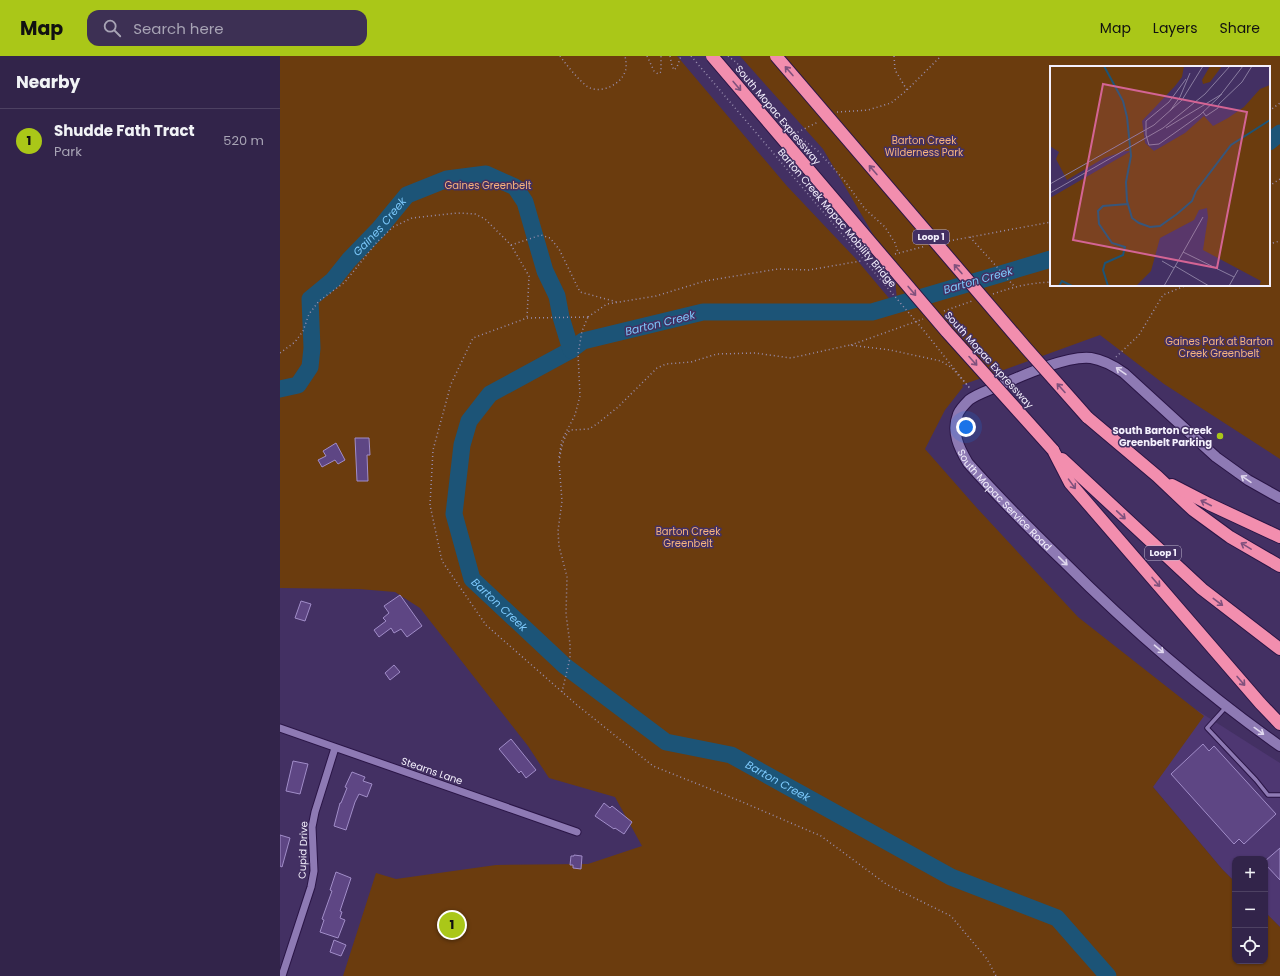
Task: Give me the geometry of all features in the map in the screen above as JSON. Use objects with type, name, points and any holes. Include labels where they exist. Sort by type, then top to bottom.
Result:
[{"type":"highway","name":"South Mopac Expressway","points":[[712,56],[947,332],[1053,450],[1079,476],[1202,589],[1280,649]]},
{"type":"highway","name":"Loop 1","points":[[776,56],[1087,417],[1157,476],[1193,510],[1230,537],[1280,566]]},
{"type":"highway","points":[[1053,450],[1070,483],[1260,703],[1280,724]]},
{"type":"highway","points":[[1157,476],[1209,504],[1280,537]]},
{"type":"main road","name":"South Mopac Service Road","points":[[1280,498],[1248,480],[1216,457],[1124,373],[1114,366],[1091,358],[1078,358],[1066,361],[1019,377],[981,393],[969,400],[963,406],[958,414],[955,424],[957,441],[968,463],[1100,598],[1226,706],[1280,746]]},
{"type":"street","name":"Stearns Lane","points":[[280,728],[577,832]]},
{"type":"street","name":"Cupid Drive","points":[[282,976],[311,887],[314,871],[312,827],[315,812],[336,748]]},
{"type":"lane","points":[[1226,706],[1207,728],[1256,780],[1268,795],[1280,795]]},
{"type":"path","points":[[560,56],[587,86],[595,89],[616,84],[620,80],[625,72],[625,56]]},
{"type":"path","points":[[647,56],[654,71],[658,74],[661,72],[661,56]]},
{"type":"path","points":[[670,56],[674,70],[677,67],[681,56]]},
{"type":"path","name":"Barton Creek Mopac Mobility Bridge","points":[[560,462],[561,448],[566,435],[570,430],[589,428],[597,424],[618,407],[657,368],[666,364],[691,362],[717,354],[755,353],[790,358],[850,345],[890,350],[941,361],[952,368],[971,390],[925,332],[690,56]]},
{"type":"path","points":[[728,56],[737,63],[747,80]]},
{"type":"path","points":[[894,56],[895,70],[908,90]]},
{"type":"path","points":[[832,114],[838,111],[868,110],[891,103],[908,90],[941,56]]},
{"type":"path","points":[[1270,110],[1280,103]]},
{"type":"path","points":[[794,134],[820,121]]},
{"type":"path","points":[[789,129],[818,151],[844,180],[865,209],[885,227],[895,243],[898,253]]},
{"type":"path","points":[[1270,185],[1280,179]]},
{"type":"path","points":[[280,353],[295,342],[303,331],[309,314],[319,302],[345,282],[377,242],[393,227],[412,218],[457,213],[475,214],[485,219],[511,245],[529,276],[527,318]]},
{"type":"path","points":[[948,241],[1050,222]]},
{"type":"path","points":[[511,245],[540,236],[550,238],[559,249],[580,292],[618,302]]},
{"type":"path","points":[[970,236],[1014,286],[1029,283],[1050,282]]},
{"type":"path","points":[[1270,244],[1280,241]]},
{"type":"path","points":[[891,254],[927,246]]},
{"type":"path","points":[[562,692],[570,658],[570,644],[566,614],[567,577],[559,546],[558,531],[562,501],[559,453],[562,440],[575,415],[580,396],[578,354],[582,331],[588,317],[606,304],[656,296],[706,281],[778,269],[809,270],[877,258]]},
{"type":"path","points":[[1116,357],[1139,335],[1163,295],[1185,286]]},
{"type":"path","points":[[588,317],[527,318],[473,338],[451,384],[433,450],[430,505],[442,561],[486,625],[562,692],[653,766],[740,800],[821,836],[886,884],[951,916],[987,959],[996,976]]},
{"type":"shaded area","points":[[1195,709],[1280,763],[1280,927],[1268,915],[1268,856],[1232,856],[1232,879],[1138,769]]},
{"type":"green space","points":[[280,56],[677,56],[786,185],[856,259],[898,309],[894,270],[823,149],[740,56],[1280,56],[1280,459],[1164,384],[1100,335],[962,385],[963,387],[945,410],[925,449],[976,507],[1078,617],[1204,716],[1153,787],[1232,879],[1232,964],[1268,964],[1268,915],[1280,927],[1280,976],[343,976],[376,873],[396,879],[496,865],[588,864],[642,846],[615,797],[549,778],[528,746],[420,608],[395,592],[359,589],[280,588]]},
{"type":"building","points":[[355,438],[369,438],[370,455],[367,455],[368,481],[357,481]]},
{"type":"building","points":[[336,443],[345,460],[338,464],[335,460],[322,467],[318,460],[326,456],[323,451]]},
{"type":"building","points":[[400,595],[422,626],[407,637],[401,629],[394,633],[391,628],[379,637],[374,630],[386,621],[383,618],[389,613],[384,606]]},
{"type":"building","points":[[301,601],[311,604],[305,621],[295,618]]},
{"type":"building","points":[[394,665],[400,672],[390,680],[385,673]]},
{"type":"building","points":[[511,739],[536,770],[526,778],[521,771],[519,773],[499,749]]},
{"type":"building","points":[[1203,744],[1209,751],[1214,746],[1276,814],[1244,844],[1239,839],[1234,844],[1171,774]]},
{"type":"building","points":[[293,761],[308,764],[300,794],[286,791]]},
{"type":"building","points":[[352,772],[365,777],[363,781],[372,784],[367,797],[359,794],[346,830],[334,826],[340,803],[347,788],[345,787]]},
{"type":"building","points":[[604,803],[610,808],[612,806],[632,822],[624,834],[595,816]]},
{"type":"building","points":[[280,835],[290,838],[282,867],[280,866]]},
{"type":"building","points":[[1280,848],[1280,880],[1268,867],[1268,858]]},
{"type":"building","points":[[571,856],[582,856],[581,869],[573,868],[573,865],[570,865]]},
{"type":"building","points":[[336,872],[351,878],[340,911],[342,912],[340,918],[345,920],[338,938],[320,932],[324,920],[322,919],[332,891],[330,890]]},
{"type":"building","points":[[334,940],[346,945],[341,956],[330,952]]},
{"type":"waterway","name":"Barton Creek","points":[[1270,141],[1280,133]]},
{"type":"waterway","name":"Gaines Creek","points":[[280,389],[298,385],[310,367],[312,348],[310,299],[333,280],[349,260],[379,229],[407,195],[447,179],[486,174],[515,187],[525,202],[545,271],[557,296],[561,317],[571,350]]},
{"type":"waterway","name":"Barton Creek","points":[[1050,259],[872,312],[703,312],[583,341],[571,350],[490,394],[469,421],[462,445],[454,514],[472,579],[565,666],[666,742],[731,755],[951,877],[1057,918],[1108,976]]},
{"type":"place","name":"South Barton Creek Greenbelt Parking","points":[[1220,436]]},
{"type":"place","name":"Shudde Fath Tract","points":[[452,925]]},
{"type":"park label","name":"Barton Creek Wilderness Park","points":[[924,146]]},
{"type":"park label","name":"Gaines Greenbelt","points":[[488,185]]},
{"type":"park label","name":"Gaines Park at Barton Creek Greenbelt","points":[[1219,346]]},
{"type":"park label","name":"Barton Creek Greenbelt","points":[[688,536]]}]
